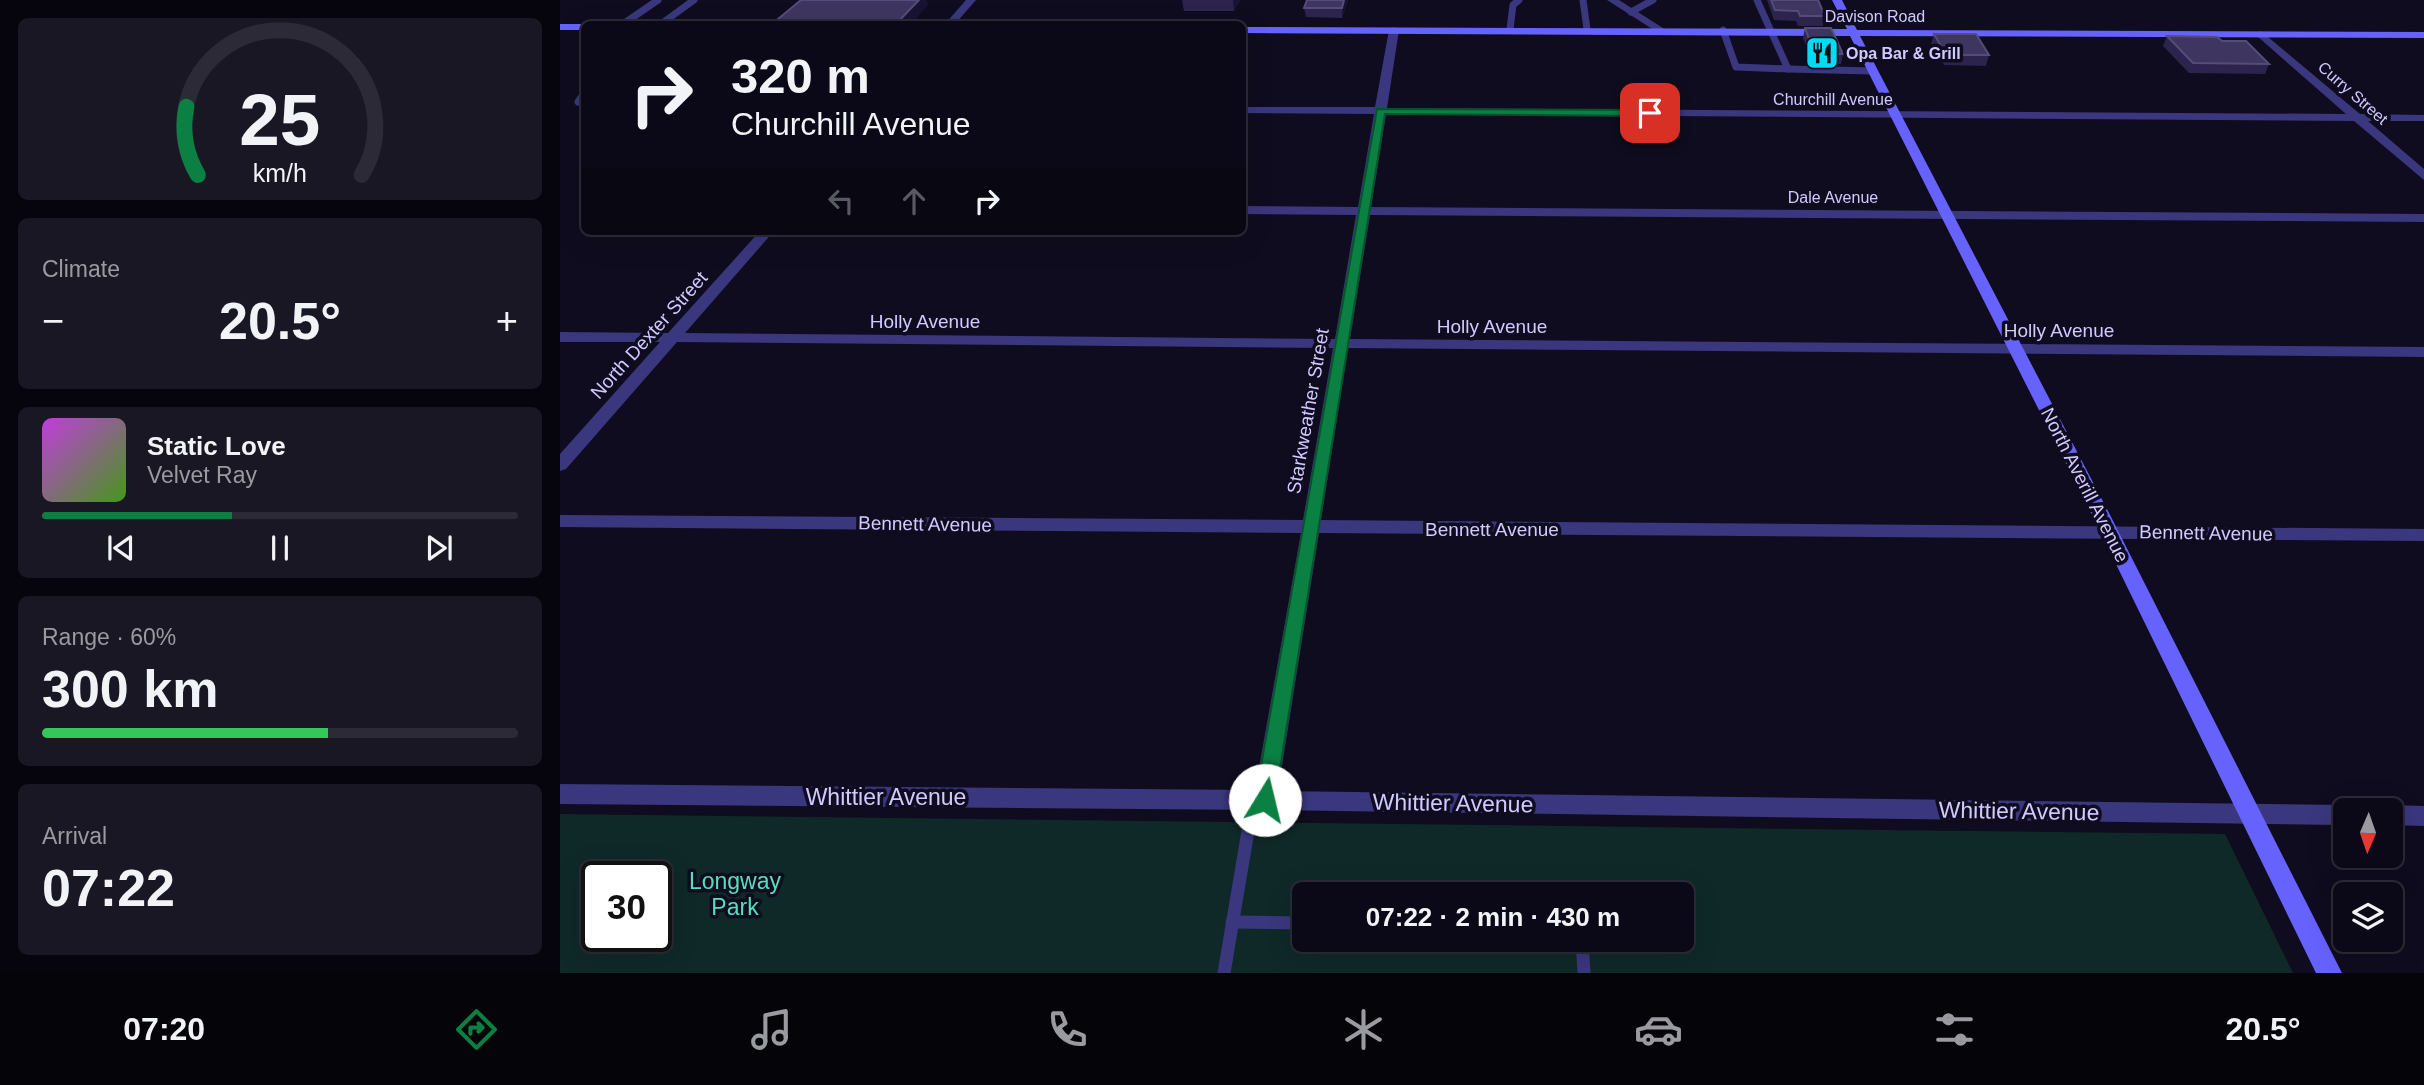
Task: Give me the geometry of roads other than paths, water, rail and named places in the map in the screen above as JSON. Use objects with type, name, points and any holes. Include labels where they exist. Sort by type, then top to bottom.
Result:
[{"type":"main road","name":"North Averill Avenue","points":[[1837,0],[2109,532],[2329,973]]},
{"type":"main road","points":[[560,27],[581,27]]},
{"type":"main road","name":"Davison Road","points":[[1246,30],[1587,29],[2424,35]]},
{"type":"street","points":[[953,21],[971,0]]},
{"type":"street","points":[[1612,0],[1661,30]]},
{"type":"street","name":"Starkweather Street","points":[[1265,800],[1394,30]]},
{"type":"street","name":"Curry Street","points":[[2261,34],[2424,176]]},
{"type":"street","name":"Churchill Avenue","points":[[1246,110],[2424,118]]},
{"type":"street","name":"Dale Avenue","points":[[1246,210],[2424,218]]},
{"type":"street","name":"North Dexter Street","points":[[560,465],[763,235]]},
{"type":"street","name":"Holly Avenue","points":[[560,337],[2424,352]]},
{"type":"street","name":"Bennett Avenue","points":[[560,521],[2424,535]]},
{"type":"street","name":"Whittier Avenue","points":[[560,794],[1265,800],[2333,815]]},
{"type":"street","points":[[2403,815],[2424,816]]},
{"type":"lane","points":[[626,21],[658,0]]},
{"type":"lane","points":[[666,21],[695,0]]},
{"type":"lane","points":[[1510,29],[1513,5],[1519,0]]},
{"type":"lane","points":[[1583,0],[1587,29]]},
{"type":"lane","points":[[1631,12],[1653,0]]},
{"type":"lane","points":[[1757,0],[1788,69]]},
{"type":"lane","points":[[1723,30],[1735,67],[1873,71]]},
{"type":"lane","points":[[1224,973],[1248,831],[1265,800]]},
{"type":"lane","points":[[1233,922],[1292,923]]},
{"type":"lane","points":[[1583,952],[1584,973]]},
{"type":"place","name":"Opa Bar & Grill","points":[[1822,53]]},
{"type":"park label","name":"Longway Park","points":[[735,894]]}]
